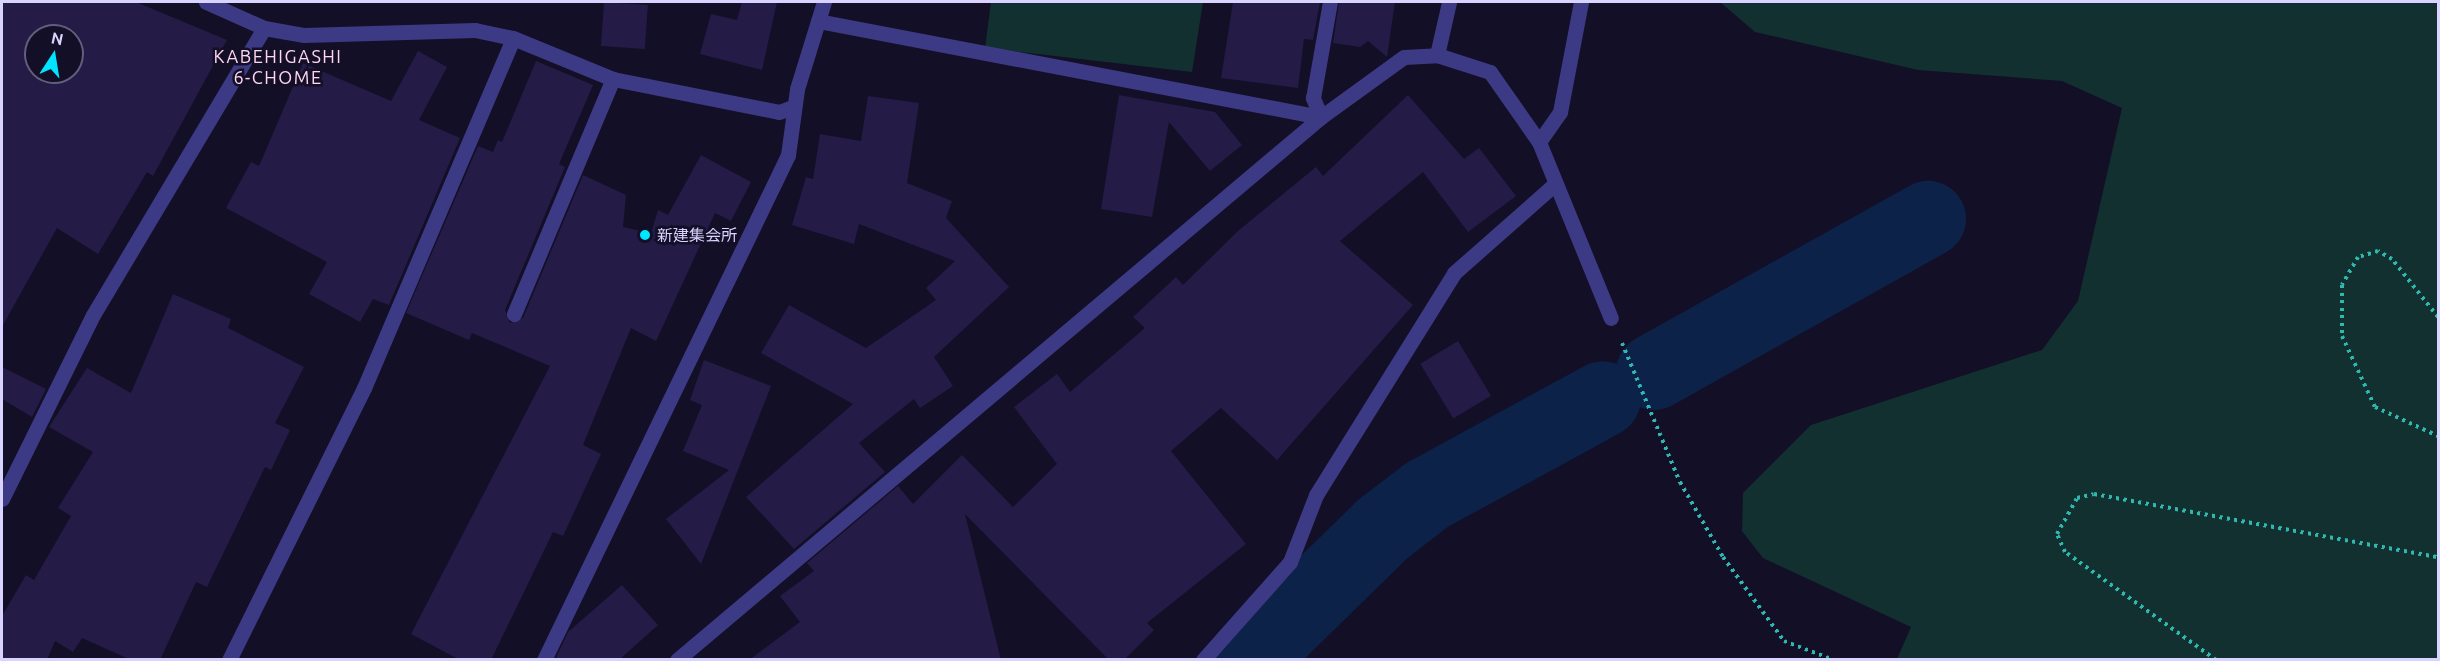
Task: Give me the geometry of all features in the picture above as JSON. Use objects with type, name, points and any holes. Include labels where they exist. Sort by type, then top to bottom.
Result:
[{"type":"street","points":[[206,2],[264,28],[304,35],[475,30],[513,38],[613,79],[779,112],[793,107]]},
{"type":"street","points":[[544,660],[788,155],[793,107],[824,2]]},
{"type":"street","points":[[1321,117],[1313,98],[1330,2]]},
{"type":"street","points":[[1437,55],[1449,2]]},
{"type":"street","points":[[1539,142],[1560,112],[1581,2]]},
{"type":"street","points":[[818,21],[1321,117]]},
{"type":"street","points":[[2,499],[93,315],[264,28]]},
{"type":"street","points":[[229,660],[364,388],[513,38]]},
{"type":"street","points":[[677,660],[1321,117],[1404,57],[1437,55],[1490,72],[1539,142],[1611,318]]},
{"type":"street","points":[[514,314],[613,79]]},
{"type":"street","points":[[1203,660],[1290,562],[1316,495],[1454,273],[1555,184]]},
{"type":"path","points":[[2439,317],[2392,259],[2378,251],[2358,257],[2342,285],[2342,336],[2375,408],[2439,436]]},
{"type":"path","points":[[1611,318],[1680,482],[1723,557],[1784,642],[1834,660]]},
{"type":"path","points":[[2216,660],[2065,552],[2057,534],[2077,498],[2094,494],[2439,557]]},
{"type":"green space","points":[[991,2],[1203,2],[1192,72],[985,48]]},
{"type":"green space","points":[[1720,2],[2438,2],[2438,659],[1897,659],[1911,627],[1763,558],[1742,531],[1743,493],[1811,425],[2042,350],[2078,301],[2122,108],[2062,81],[1918,70],[1755,32]]},
{"type":"building","points":[[2,2],[136,2],[227,40],[153,176],[147,172],[98,254],[57,228],[2,327]]},
{"type":"building","points":[[604,2],[648,5],[645,49],[601,46]]},
{"type":"building","points":[[742,2],[777,2],[762,70],[700,54],[711,14],[737,20]]},
{"type":"building","points":[[1233,2],[1320,2],[1313,40],[1304,39],[1298,88],[1221,78]]},
{"type":"building","points":[[1339,2],[1395,2],[1387,57],[1368,41],[1360,47],[1333,43]]},
{"type":"building","points":[[418,51],[447,67],[419,120],[460,138],[389,305],[373,299],[360,322],[309,294],[327,262],[226,208],[251,162],[259,166],[303,63],[391,101]]},
{"type":"building","points":[[536,61],[593,85],[559,164],[565,167],[505,310],[510,323],[523,318],[583,175],[626,195],[623,227],[651,233],[658,210],[668,215],[701,155],[751,182],[731,221],[715,213],[656,341],[631,328],[583,445],[601,454],[563,536],[553,532],[491,660],[460,660],[411,634],[550,366],[472,333],[469,340],[406,313],[478,146],[493,152],[498,140],[502,142]]},
{"type":"building","points":[[1119,95],[1215,112],[1242,145],[1210,171],[1169,122],[1152,217],[1101,209]]},
{"type":"building","points":[[1408,95],[1464,159],[1479,148],[1516,196],[1468,232],[1423,172],[1340,241],[1413,305],[1277,460],[1221,408],[1171,451],[1246,544],[1147,623],[1154,630],[1124,660],[1109,660],[965,514],[1001,660],[749,660],[800,622],[780,596],[814,571],[807,563],[898,486],[913,504],[962,455],[1013,507],[1057,464],[1014,407],[1057,374],[1070,392],[1145,328],[1133,317],[1176,277],[1183,285],[1238,231],[1316,167],[1323,176]]},
{"type":"building","points":[[868,96],[919,103],[907,183],[952,201],[946,218],[1009,287],[934,357],[953,386],[920,408],[914,399],[859,443],[885,472],[794,549],[746,497],[853,404],[761,353],[789,305],[866,348],[936,300],[926,288],[955,261],[859,224],[854,244],[792,225],[806,177],[813,179],[820,134],[861,141]]},
{"type":"building","points":[[173,294],[231,319],[228,328],[304,367],[275,423],[290,430],[271,470],[265,467],[207,587],[196,582],[160,660],[131,660],[82,638],[73,652],[55,641],[47,660],[2,660],[2,616],[26,575],[34,580],[71,516],[58,508],[93,452],[49,427],[87,368],[131,393]]},
{"type":"building","points":[[1458,341],[1491,396],[1453,419],[1420,364]]},
{"type":"building","points":[[704,360],[771,386],[701,564],[666,519],[729,470],[683,451],[702,405],[690,400]]},
{"type":"building","points":[[2,367],[46,389],[32,417],[2,399]]},
{"type":"building","points":[[622,585],[658,625],[619,660],[555,660],[568,632]]},
{"type":"waterway","points":[[1654,372],[1928,219]]},
{"type":"waterway","points":[[1249,660],[1384,528],[1427,495],[1603,399]]},
{"type":"place","name":"新建集会所","points":[[645,235]]},
{"type":"district","name":"KABEHIGASHI 6-CHOME","points":[[278,67]]}]
